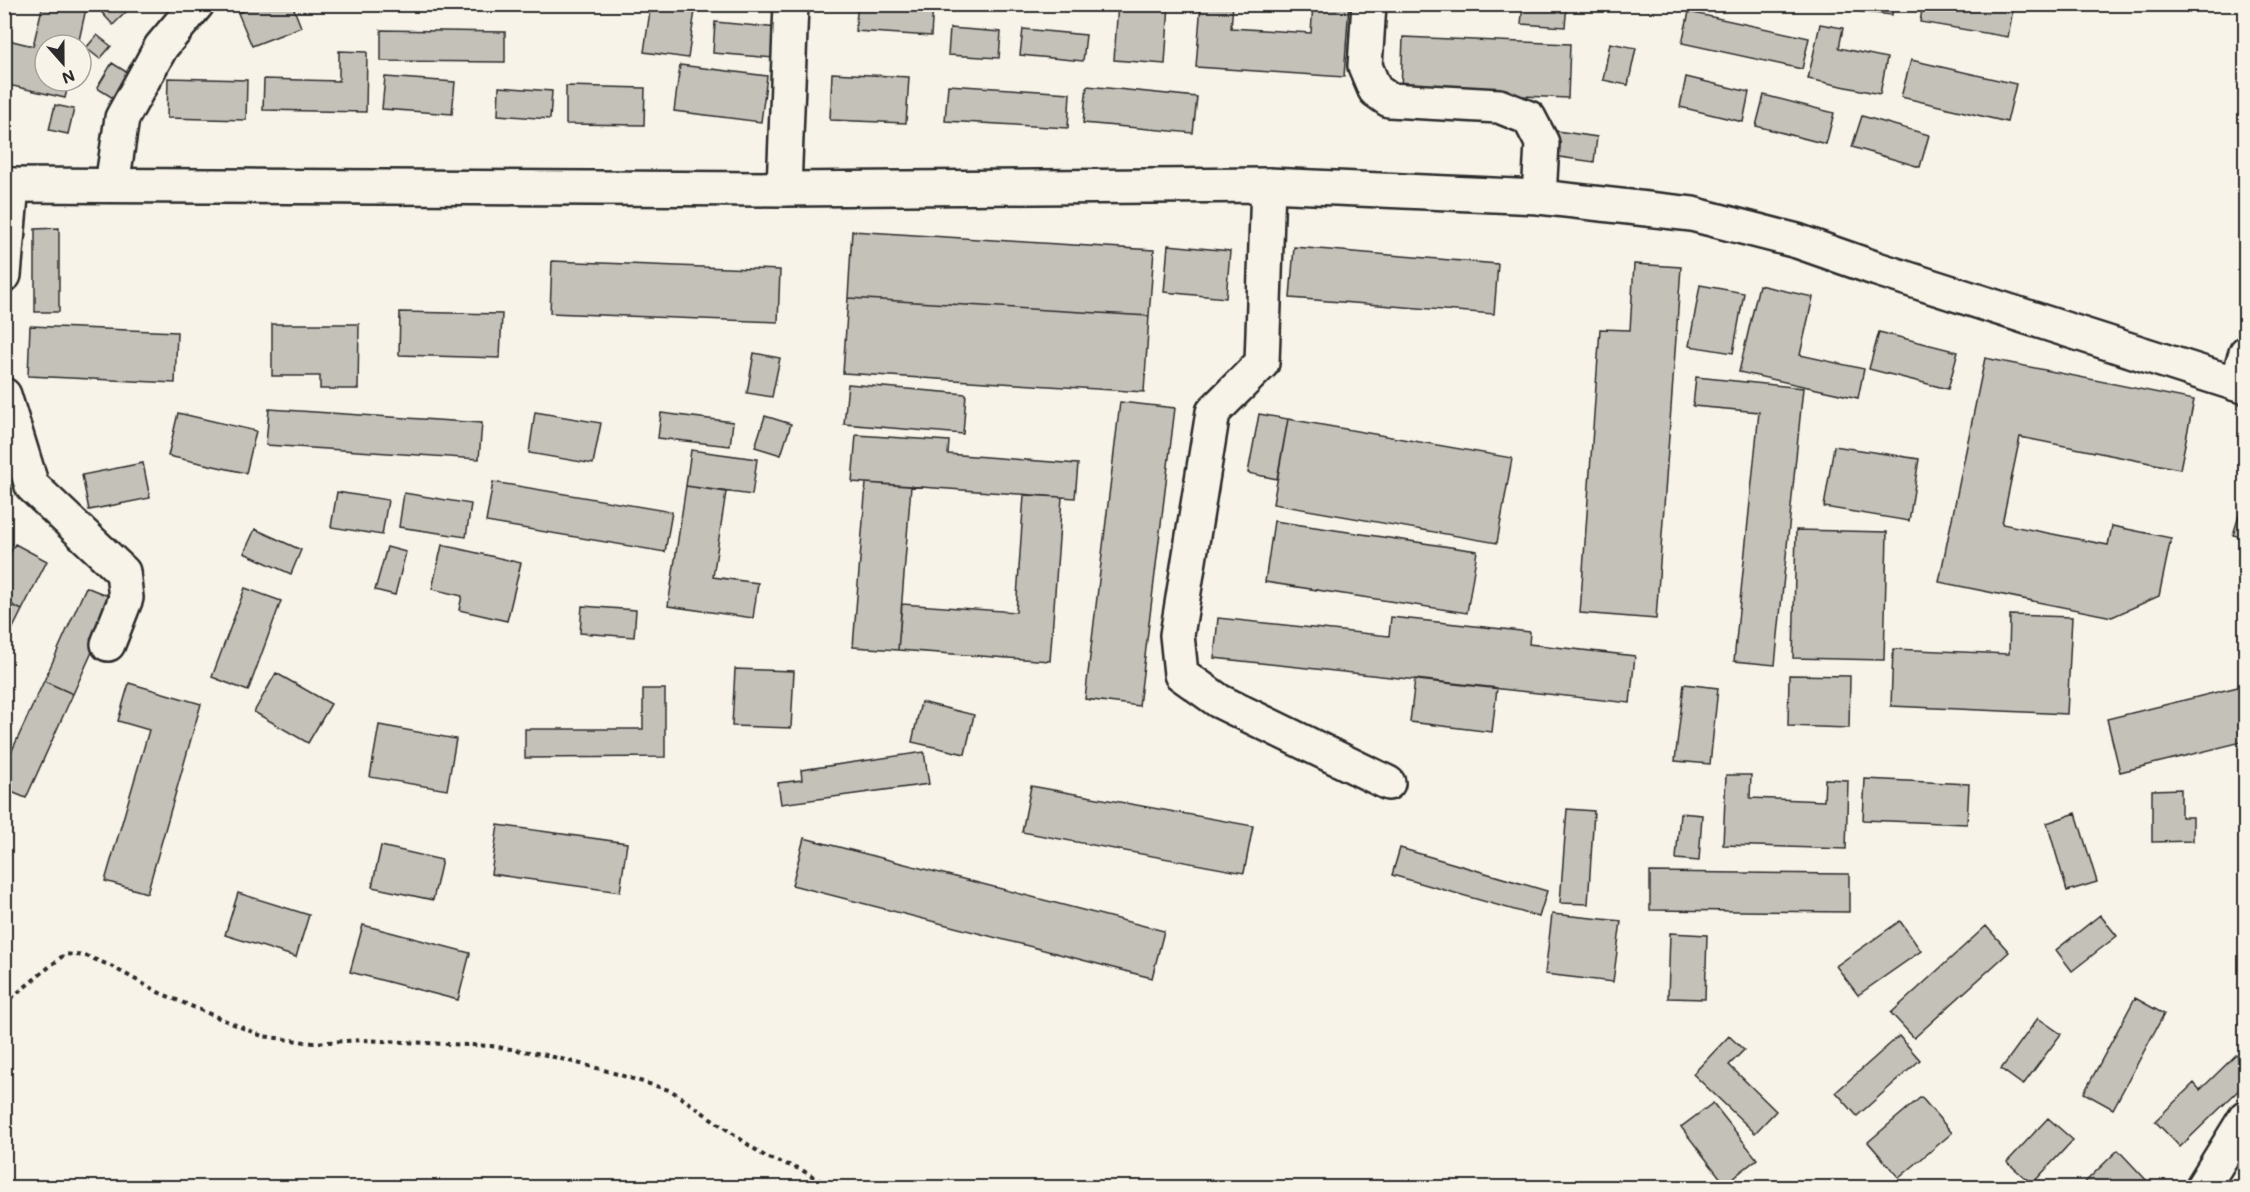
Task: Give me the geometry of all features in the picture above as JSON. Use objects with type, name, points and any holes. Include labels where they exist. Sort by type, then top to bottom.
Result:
[{"type":"main road","points":[[112,185],[122,118],[161,47],[197,4]]},
{"type":"main road","points":[[784,189],[792,4]]},
{"type":"main road","points":[[1369,4],[1365,66],[1375,90],[1389,100],[1499,106],[1529,118],[1542,143],[1539,198]]},
{"type":"main road","points":[[4,275],[8,185],[784,189],[1268,185],[1539,198],[1692,214],[1797,241],[1876,269],[2242,375]]},
{"type":"main road","points":[[1268,185],[1262,363],[1213,412],[1177,635],[1181,674],[1219,701],[1388,783]]},
{"type":"main road","points":[[4,395],[32,486],[123,572],[126,598],[108,644]]},
{"type":"main road","points":[[2202,1188],[2246,1118]]},
{"type":"path","points":[[4,1004],[65,954],[86,956],[109,965],[160,993],[262,1036],[313,1043],[362,1040],[491,1046],[542,1054],[604,1070],[672,1092],[766,1158],[800,1169],[833,1188]]},
{"type":"building","points":[[43,4],[87,4],[81,33],[36,33]]},
{"type":"building","points":[[94,4],[134,4],[113,25]]},
{"type":"building","points":[[259,4],[292,4],[301,27],[252,46],[238,13]]},
{"type":"building","points":[[651,4],[696,4],[688,58],[644,52]]},
{"type":"building","points":[[858,4],[933,4],[931,36],[855,31]]},
{"type":"building","points":[[1118,4],[1169,4],[1165,64],[1114,60]]},
{"type":"building","points":[[1201,4],[1233,4],[1231,28],[1311,33],[1313,4],[1349,4],[1344,77],[1196,67]]},
{"type":"building","points":[[1523,4],[1567,4],[1565,27],[1521,24]]},
{"type":"building","points":[[1818,4],[1893,4],[1892,15],[1818,7]]},
{"type":"building","points":[[1923,4],[2014,4],[2008,37],[1920,22]]},
{"type":"building","points":[[1689,12],[1809,38],[1802,69],[1682,43]]},
{"type":"building","points":[[715,22],[778,28],[775,58],[713,53]]},
{"type":"building","points":[[1820,24],[1843,28],[1839,48],[1887,58],[1880,94],[1808,79]]},
{"type":"building","points":[[950,28],[1001,32],[999,58],[948,55]]},
{"type":"building","points":[[1023,29],[1086,35],[1083,61],[1020,55]]},
{"type":"building","points":[[381,30],[505,32],[505,62],[381,61]]},
{"type":"building","points":[[97,35],[111,46],[100,59],[93,54],[93,40]]},
{"type":"building","points":[[1403,37],[1570,44],[1568,98],[1401,91]]},
{"type":"building","points":[[4,39],[33,46],[33,91],[4,84]]},
{"type":"building","points":[[1610,43],[1636,48],[1628,85],[1603,80]]},
{"type":"building","points":[[339,51],[367,52],[366,112],[263,110],[264,79],[339,81]]},
{"type":"building","points":[[1911,60],[2016,84],[2007,122],[1901,97]]},
{"type":"building","points":[[112,63],[128,73],[113,98],[97,88]]},
{"type":"building","points":[[680,65],[767,76],[761,122],[674,111]]},
{"type":"building","points":[[832,73],[909,77],[906,123],[830,120]]},
{"type":"building","points":[[385,77],[455,82],[452,114],[382,109]]},
{"type":"building","points":[[1686,77],[1749,92],[1743,122],[1680,107]]},
{"type":"building","points":[[168,78],[247,80],[246,120],[167,118]]},
{"type":"building","points":[[948,85],[1070,93],[1068,128],[945,121]]},
{"type":"building","points":[[566,86],[645,88],[644,125],[566,124]]},
{"type":"building","points":[[1087,86],[1197,97],[1193,133],[1083,123]]},
{"type":"building","points":[[499,87],[552,91],[550,119],[498,115]]},
{"type":"building","points":[[43,93],[66,93],[65,98]]},
{"type":"building","points":[[1764,95],[1834,113],[1826,144],[1756,126]]},
{"type":"building","points":[[55,105],[74,109],[68,134],[49,130]]},
{"type":"building","points":[[1862,116],[1929,135],[1920,167],[1852,147]]},
{"type":"building","points":[[1557,131],[1597,137],[1594,162],[1553,156]]},
{"type":"building","points":[[59,228],[59,312],[35,312],[35,229]]},
{"type":"building","points":[[852,231],[1154,250],[1149,316],[848,298]]},
{"type":"building","points":[[1168,245],[1230,251],[1226,298],[1164,292]]},
{"type":"building","points":[[1294,247],[1498,264],[1494,314],[1290,298]]},
{"type":"building","points":[[552,261],[780,270],[778,322],[550,313]]},
{"type":"building","points":[[1634,264],[1681,267],[1656,619],[1580,613],[1600,329],[1630,330]]},
{"type":"building","points":[[1700,285],[1744,293],[1733,353],[1689,346]]},
{"type":"building","points":[[1759,285],[1813,297],[1800,355],[1864,369],[1858,398],[1739,372]]},
{"type":"building","points":[[848,298],[1149,316],[1144,392],[843,373]]},
{"type":"building","points":[[400,312],[502,314],[500,358],[399,355]]},
{"type":"building","points":[[272,324],[359,324],[358,389],[320,389],[320,376],[272,376]]},
{"type":"building","points":[[30,326],[177,332],[175,383],[28,376]]},
{"type":"building","points":[[1879,332],[1958,352],[1948,389],[1869,369]]},
{"type":"building","points":[[754,353],[780,358],[772,397],[747,393]]},
{"type":"building","points":[[1985,358],[2194,400],[2180,469],[2020,437],[2002,524],[2108,545],[2112,526],[2171,538],[2159,596],[2112,617],[1939,582]]},
{"type":"building","points":[[1696,377],[1803,388],[1775,665],[1734,661],[1759,412],[1693,406]]},
{"type":"building","points":[[848,384],[966,394],[963,434],[844,424]]},
{"type":"building","points":[[1120,402],[1175,408],[1139,706],[1085,699]]},
{"type":"building","points":[[269,409],[482,423],[479,459],[266,445]]},
{"type":"building","points":[[535,412],[601,423],[593,464],[529,453]]},
{"type":"building","points":[[178,413],[256,431],[246,473],[168,456]]},
{"type":"building","points":[[661,413],[733,422],[730,446],[658,438]]},
{"type":"building","points":[[1259,414],[1288,419],[1277,479],[1248,473]]},
{"type":"building","points":[[765,416],[791,424],[781,455],[755,447]]},
{"type":"building","points":[[1288,419],[1512,458],[1497,543],[1273,504]]},
{"type":"building","points":[[856,435],[949,441],[948,454],[1078,464],[1075,498],[852,482]]},
{"type":"building","points":[[1834,446],[1919,459],[1909,521],[1824,507]]},
{"type":"building","points":[[691,450],[757,459],[752,495],[686,486]]},
{"type":"building","points":[[143,463],[150,498],[89,510],[82,475]]},
{"type":"building","points":[[493,482],[672,512],[665,552],[486,522]]},
{"type":"building","points":[[866,483],[911,486],[898,650],[853,647]]},
{"type":"building","points":[[686,486],[726,492],[713,577],[758,583],[753,618],[668,606]]},
{"type":"building","points":[[337,492],[388,500],[382,535],[331,527]]},
{"type":"building","points":[[404,493],[471,504],[466,537],[399,527]]},
{"type":"building","points":[[1024,495],[1062,497],[1050,661],[898,650],[902,604],[1016,612]]},
{"type":"building","points":[[2246,496],[2246,538],[2233,535]]},
{"type":"building","points":[[1274,521],[1477,551],[1467,613],[1265,582]]},
{"type":"building","points":[[255,529],[301,550],[291,574],[244,553]]},
{"type":"building","points":[[1796,530],[1887,532],[1884,660],[1793,658]]},
{"type":"building","points":[[15,544],[47,561],[22,610],[4,601],[4,565]]},
{"type":"building","points":[[442,545],[521,563],[507,621],[459,610],[462,596],[432,589]]},
{"type":"building","points":[[387,547],[406,552],[395,595],[375,590]]},
{"type":"building","points":[[86,587],[116,599],[73,694],[44,681]]},
{"type":"building","points":[[245,588],[281,601],[248,691],[212,677]]},
{"type":"building","points":[[4,601],[22,610],[4,646]]},
{"type":"building","points":[[582,606],[636,610],[634,637],[580,633]]},
{"type":"building","points":[[2010,615],[2072,617],[2067,714],[1891,706],[1893,649],[2009,654]]},
{"type":"building","points":[[1391,617],[1530,632],[1529,644],[1635,656],[1630,703],[1214,658],[1218,618],[1389,636]]},
{"type":"building","points":[[735,669],[794,671],[791,728],[732,726]]},
{"type":"building","points":[[276,673],[331,704],[308,743],[254,712]]},
{"type":"building","points":[[1789,675],[1850,676],[1849,728],[1788,726]]},
{"type":"building","points":[[1415,679],[1497,688],[1492,732],[1410,722]]},
{"type":"building","points":[[44,681],[73,694],[26,798],[4,789],[4,768]]},
{"type":"building","points":[[129,683],[201,704],[147,893],[105,881],[149,730],[118,721]]},
{"type":"building","points":[[1684,684],[1718,688],[1710,764],[1675,761]]},
{"type":"building","points":[[2246,685],[2246,741],[2120,772],[2107,719]]},
{"type":"building","points":[[643,689],[665,689],[665,757],[525,758],[525,729],[643,729]]},
{"type":"building","points":[[921,702],[974,715],[965,754],[912,742]]},
{"type":"building","points":[[379,725],[456,739],[447,790],[370,777]]},
{"type":"building","points":[[924,752],[929,784],[781,804],[778,783],[802,780],[801,770]]},
{"type":"building","points":[[1726,775],[1751,775],[1750,798],[1824,801],[1825,779],[1848,780],[1846,849],[1723,845]]},
{"type":"building","points":[[1865,779],[1969,784],[1967,824],[1863,820]]},
{"type":"building","points":[[1031,786],[1253,826],[1244,873],[1022,832]]},
{"type":"building","points":[[2181,789],[2181,817],[2193,817],[2193,841],[2152,842],[2152,790]]},
{"type":"building","points":[[1567,809],[1594,811],[1588,904],[1560,903]]},
{"type":"building","points":[[1680,813],[1702,815],[1699,861],[1676,859]]},
{"type":"building","points":[[2076,813],[2097,882],[2067,891],[2047,823]]},
{"type":"building","points":[[498,825],[627,843],[620,892],[491,874]]},
{"type":"building","points":[[804,838],[1164,931],[1152,978],[792,885]]},
{"type":"building","points":[[381,846],[442,860],[433,900],[372,887]]},
{"type":"building","points":[[1400,848],[1547,891],[1539,917],[1392,875]]},
{"type":"building","points":[[1650,872],[1849,874],[1849,912],[1650,910]]},
{"type":"building","points":[[238,893],[309,915],[296,957],[225,935]]},
{"type":"building","points":[[1552,914],[1621,921],[1613,982],[1545,974]]},
{"type":"building","points":[[2100,915],[2117,936],[2072,971],[2056,950]]},
{"type":"building","points":[[1900,921],[1921,951],[1858,995],[1836,966]]},
{"type":"building","points":[[363,925],[470,953],[458,1000],[350,972]]},
{"type":"building","points":[[1986,926],[2009,952],[1914,1038],[1891,1013]]},
{"type":"building","points":[[1670,933],[1707,935],[1705,999],[1668,998]]},
{"type":"building","points":[[2135,998],[2164,1014],[2113,1109],[2084,1093]]},
{"type":"building","points":[[2038,1018],[2061,1034],[2023,1085],[2001,1069]]},
{"type":"building","points":[[1729,1036],[1744,1050],[1729,1065],[1776,1111],[1755,1133],[1693,1074]]},
{"type":"building","points":[[1899,1036],[1920,1060],[1857,1116],[1836,1092]]},
{"type":"building","points":[[2236,1055],[2246,1064],[2246,1083],[2180,1147],[2155,1121],[2194,1083],[2200,1090]]},
{"type":"building","points":[[1921,1097],[1952,1133],[1899,1178],[1868,1142]]},
{"type":"building","points":[[1713,1103],[1757,1159],[1725,1184],[1681,1127]]},
{"type":"building","points":[[2048,1118],[2073,1140],[2032,1184],[2007,1162]]},
{"type":"building","points":[[2118,1150],[2150,1184],[2147,1188],[2079,1188]]}]
